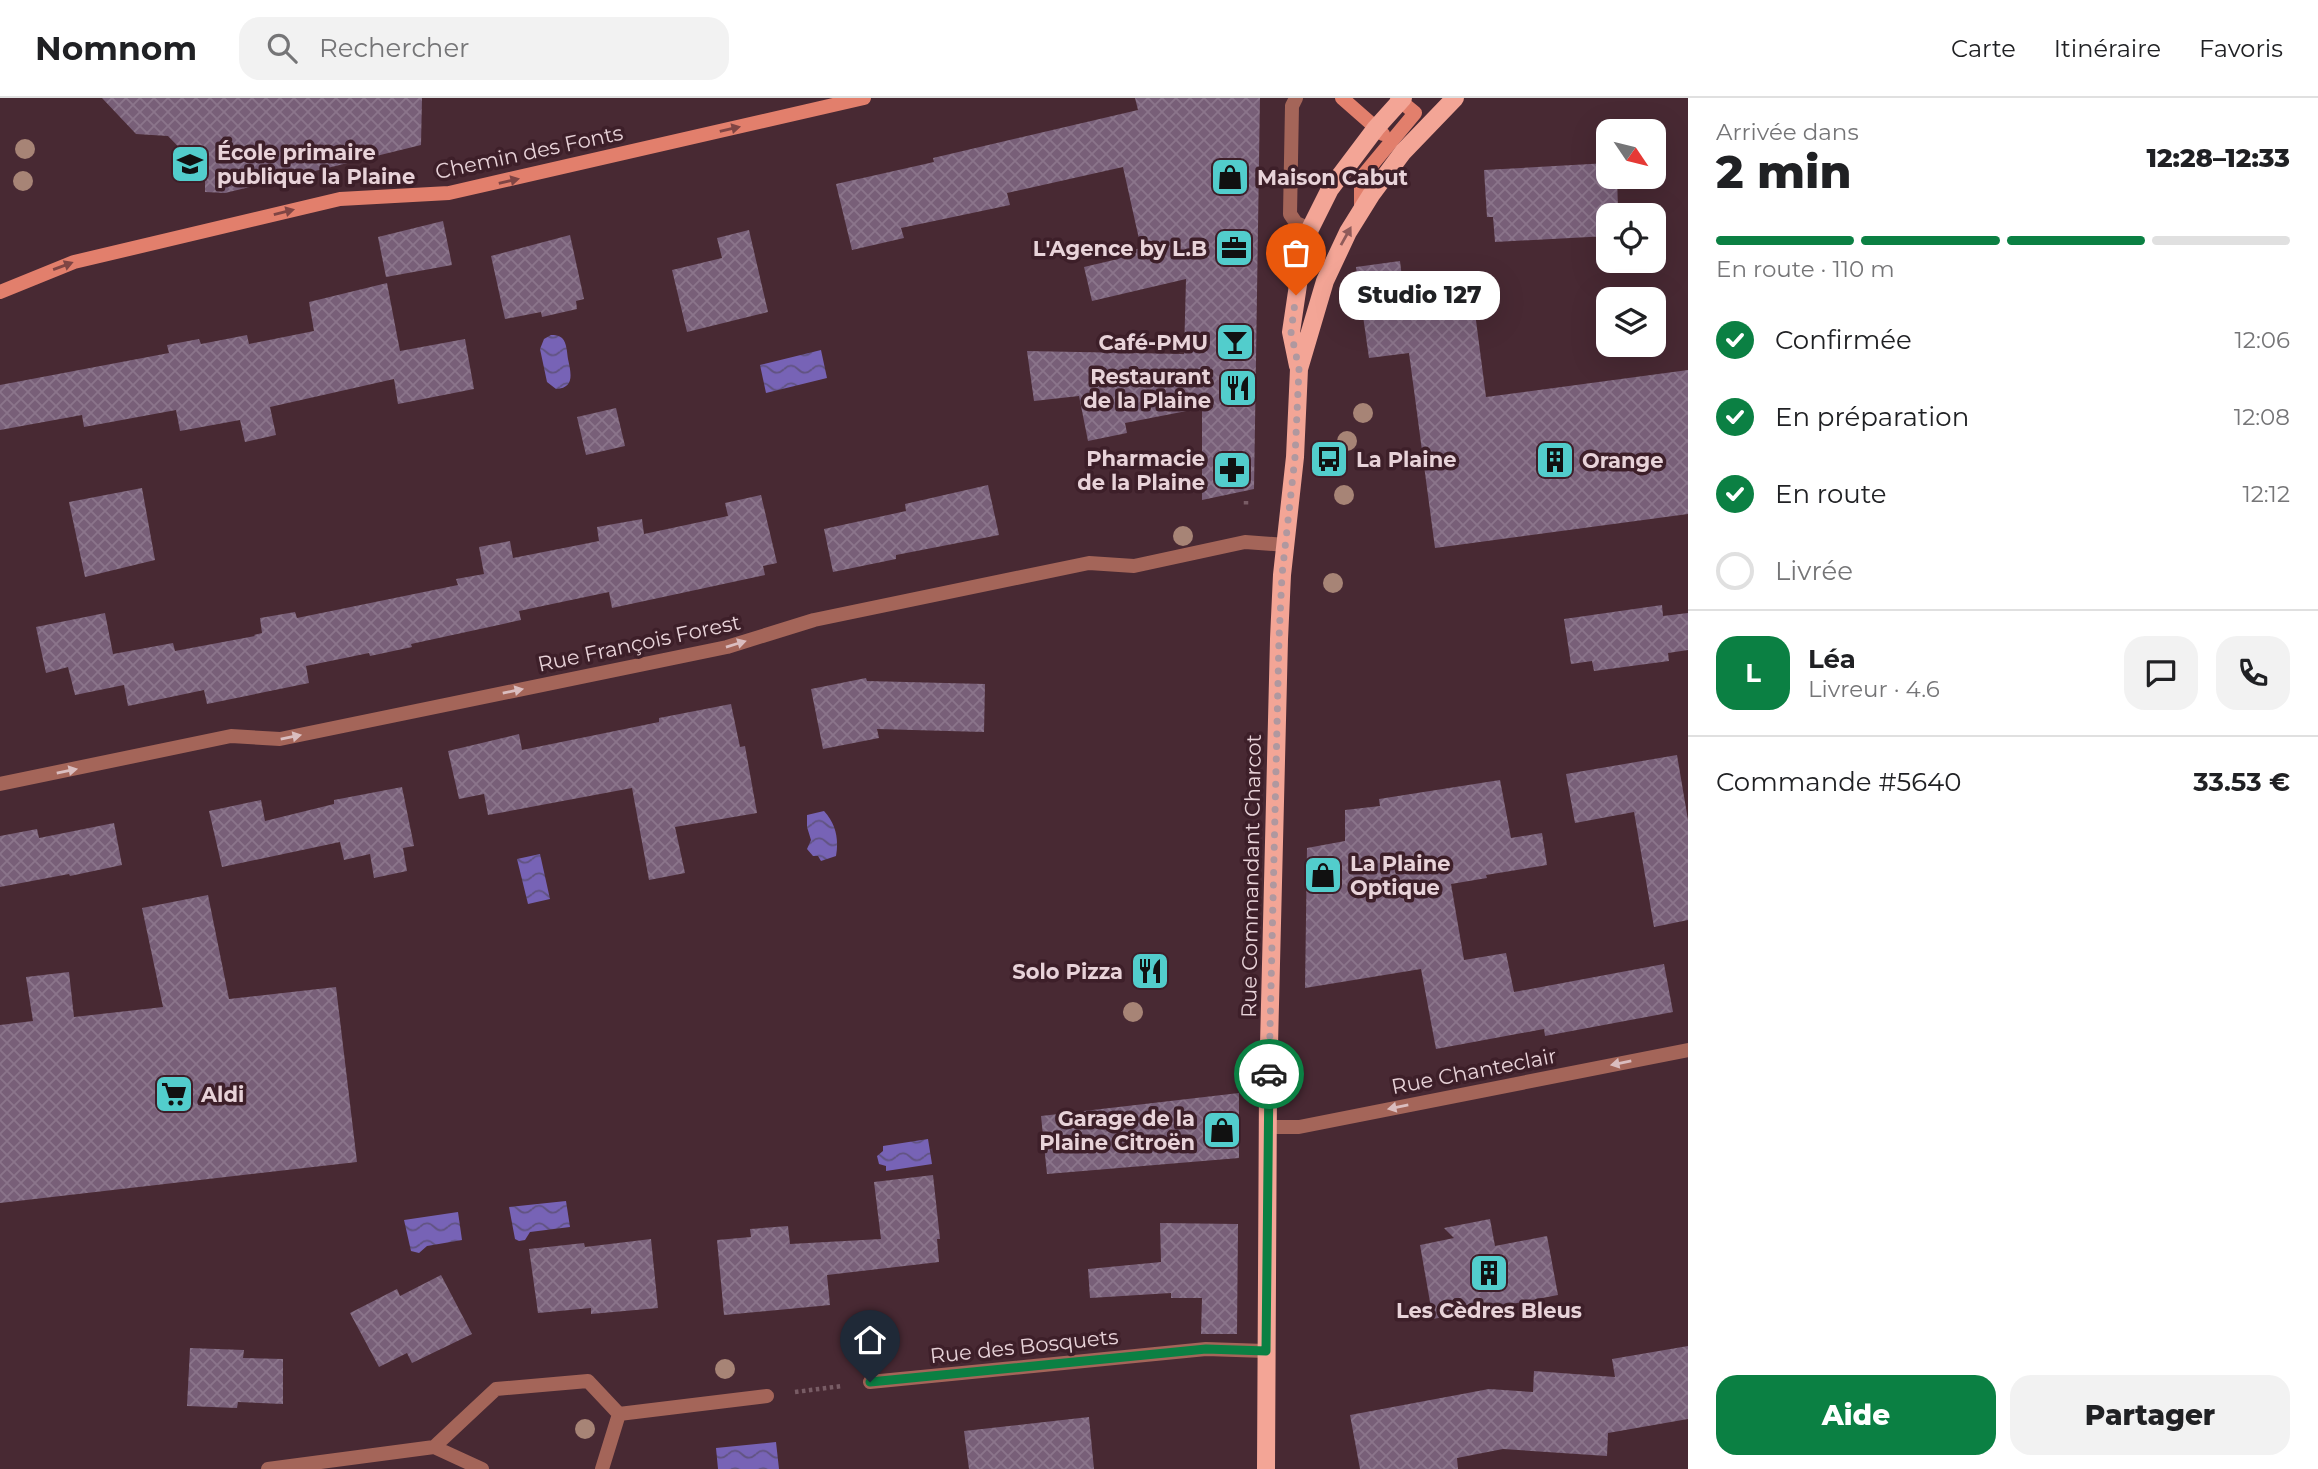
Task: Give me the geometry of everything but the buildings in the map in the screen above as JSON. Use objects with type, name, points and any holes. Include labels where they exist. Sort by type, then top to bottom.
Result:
[{"type":"main road","name":"Rue Commandant Charcot","points":[[1266,1469],[1268,1127],[1279,639],[1295,457],[1299,369],[1334,258],[1397,146],[1455,98]]},
{"type":"main road","name":"Rue Commandant Charcot","points":[[1299,369],[1291,332],[1302,258],[1310,229],[1330,189],[1400,99]]},
{"type":"street","name":"Chemin des Fonts","points":[[0,292],[74,262],[340,199],[449,193],[864,98]]},
{"type":"street","points":[[1296,98],[1292,106],[1290,214],[1296,223],[1310,229]]},
{"type":"street","points":[[1342,98],[1397,146],[1415,113],[1400,99]]},
{"type":"street","name":"Rue François Forest","points":[[0,784],[231,736],[280,739],[727,648],[814,620],[1088,563],[1134,566],[1245,542],[1286,545]]},
{"type":"street","name":"Rue Chanteclair","points":[[1268,1127],[1299,1127],[1688,1050]]},
{"type":"street","name":"Rue des Bosquets","points":[[870,1382],[1206,1349],[1266,1351]]},
{"type":"street","points":[[434,1447],[496,1389],[588,1381],[619,1415]]},
{"type":"street","points":[[619,1415],[767,1396]]},
{"type":"street","points":[[601,1469],[619,1415]]},
{"type":"street","points":[[268,1469],[434,1447],[482,1469]]},
{"type":"path","points":[[767,1396],[870,1382]]},
{"type":"water","points":[[557,335],[564,340],[571,374],[566,386],[556,389],[547,382],[540,349],[544,339]]},
{"type":"water","points":[[821,350],[827,378],[766,393],[760,365]]},
{"type":"water","points":[[824,811],[834,826],[837,850],[836,856],[821,861],[807,849],[811,840],[807,815]]},
{"type":"water","points":[[540,854],[550,899],[528,904],[517,859]]},
{"type":"water","points":[[928,1139],[932,1164],[886,1171],[886,1166],[879,1164],[877,1156],[883,1151],[883,1146]]},
{"type":"water","points":[[566,1201],[570,1227],[530,1232],[525,1240],[515,1239],[509,1207]]},
{"type":"water","points":[[458,1212],[462,1240],[427,1246],[419,1253],[411,1251],[404,1220]]},
{"type":"water","points":[[776,1442],[779,1469],[718,1469],[716,1448]]},
{"type":"way so far","points":[[1269,1074],[1279,639],[1282,575],[1295,457],[1299,369],[1291,332],[1296,295]]},
{"type":"place","name":"École primaire publique la Plaine","points":[[190,164]]},
{"type":"place","name":"Maison Cabut","points":[[1230,177]]},
{"type":"place","name":"L'Agence by L.B","points":[[1234,248]]},
{"type":"place","name":"Studio 127","points":[[1296,295]]},
{"type":"place","name":"Café-PMU","points":[[1235,342]]},
{"type":"place","name":"Restaurant de la Plaine","points":[[1238,388]]},
{"type":"place","name":"La Plaine","points":[[1329,459]]},
{"type":"place","name":"Orange","points":[[1555,460]]},
{"type":"place","name":"Pharmacie de la Plaine","points":[[1232,470]]},
{"type":"place","name":"La Plaine Optique","points":[[1323,875]]},
{"type":"place","name":"Solo Pizza","points":[[1150,971]]},
{"type":"place","name":"Aldi","points":[[174,1094]]},
{"type":"place","name":"Garage de la Plaine Citroën","points":[[1222,1130]]},
{"type":"place","name":"Les Cèdres Bleus","points":[[1489,1273]]},
{"type":"route","points":[[870,1382],[1206,1349],[1266,1351],[1269,1074]]}]
